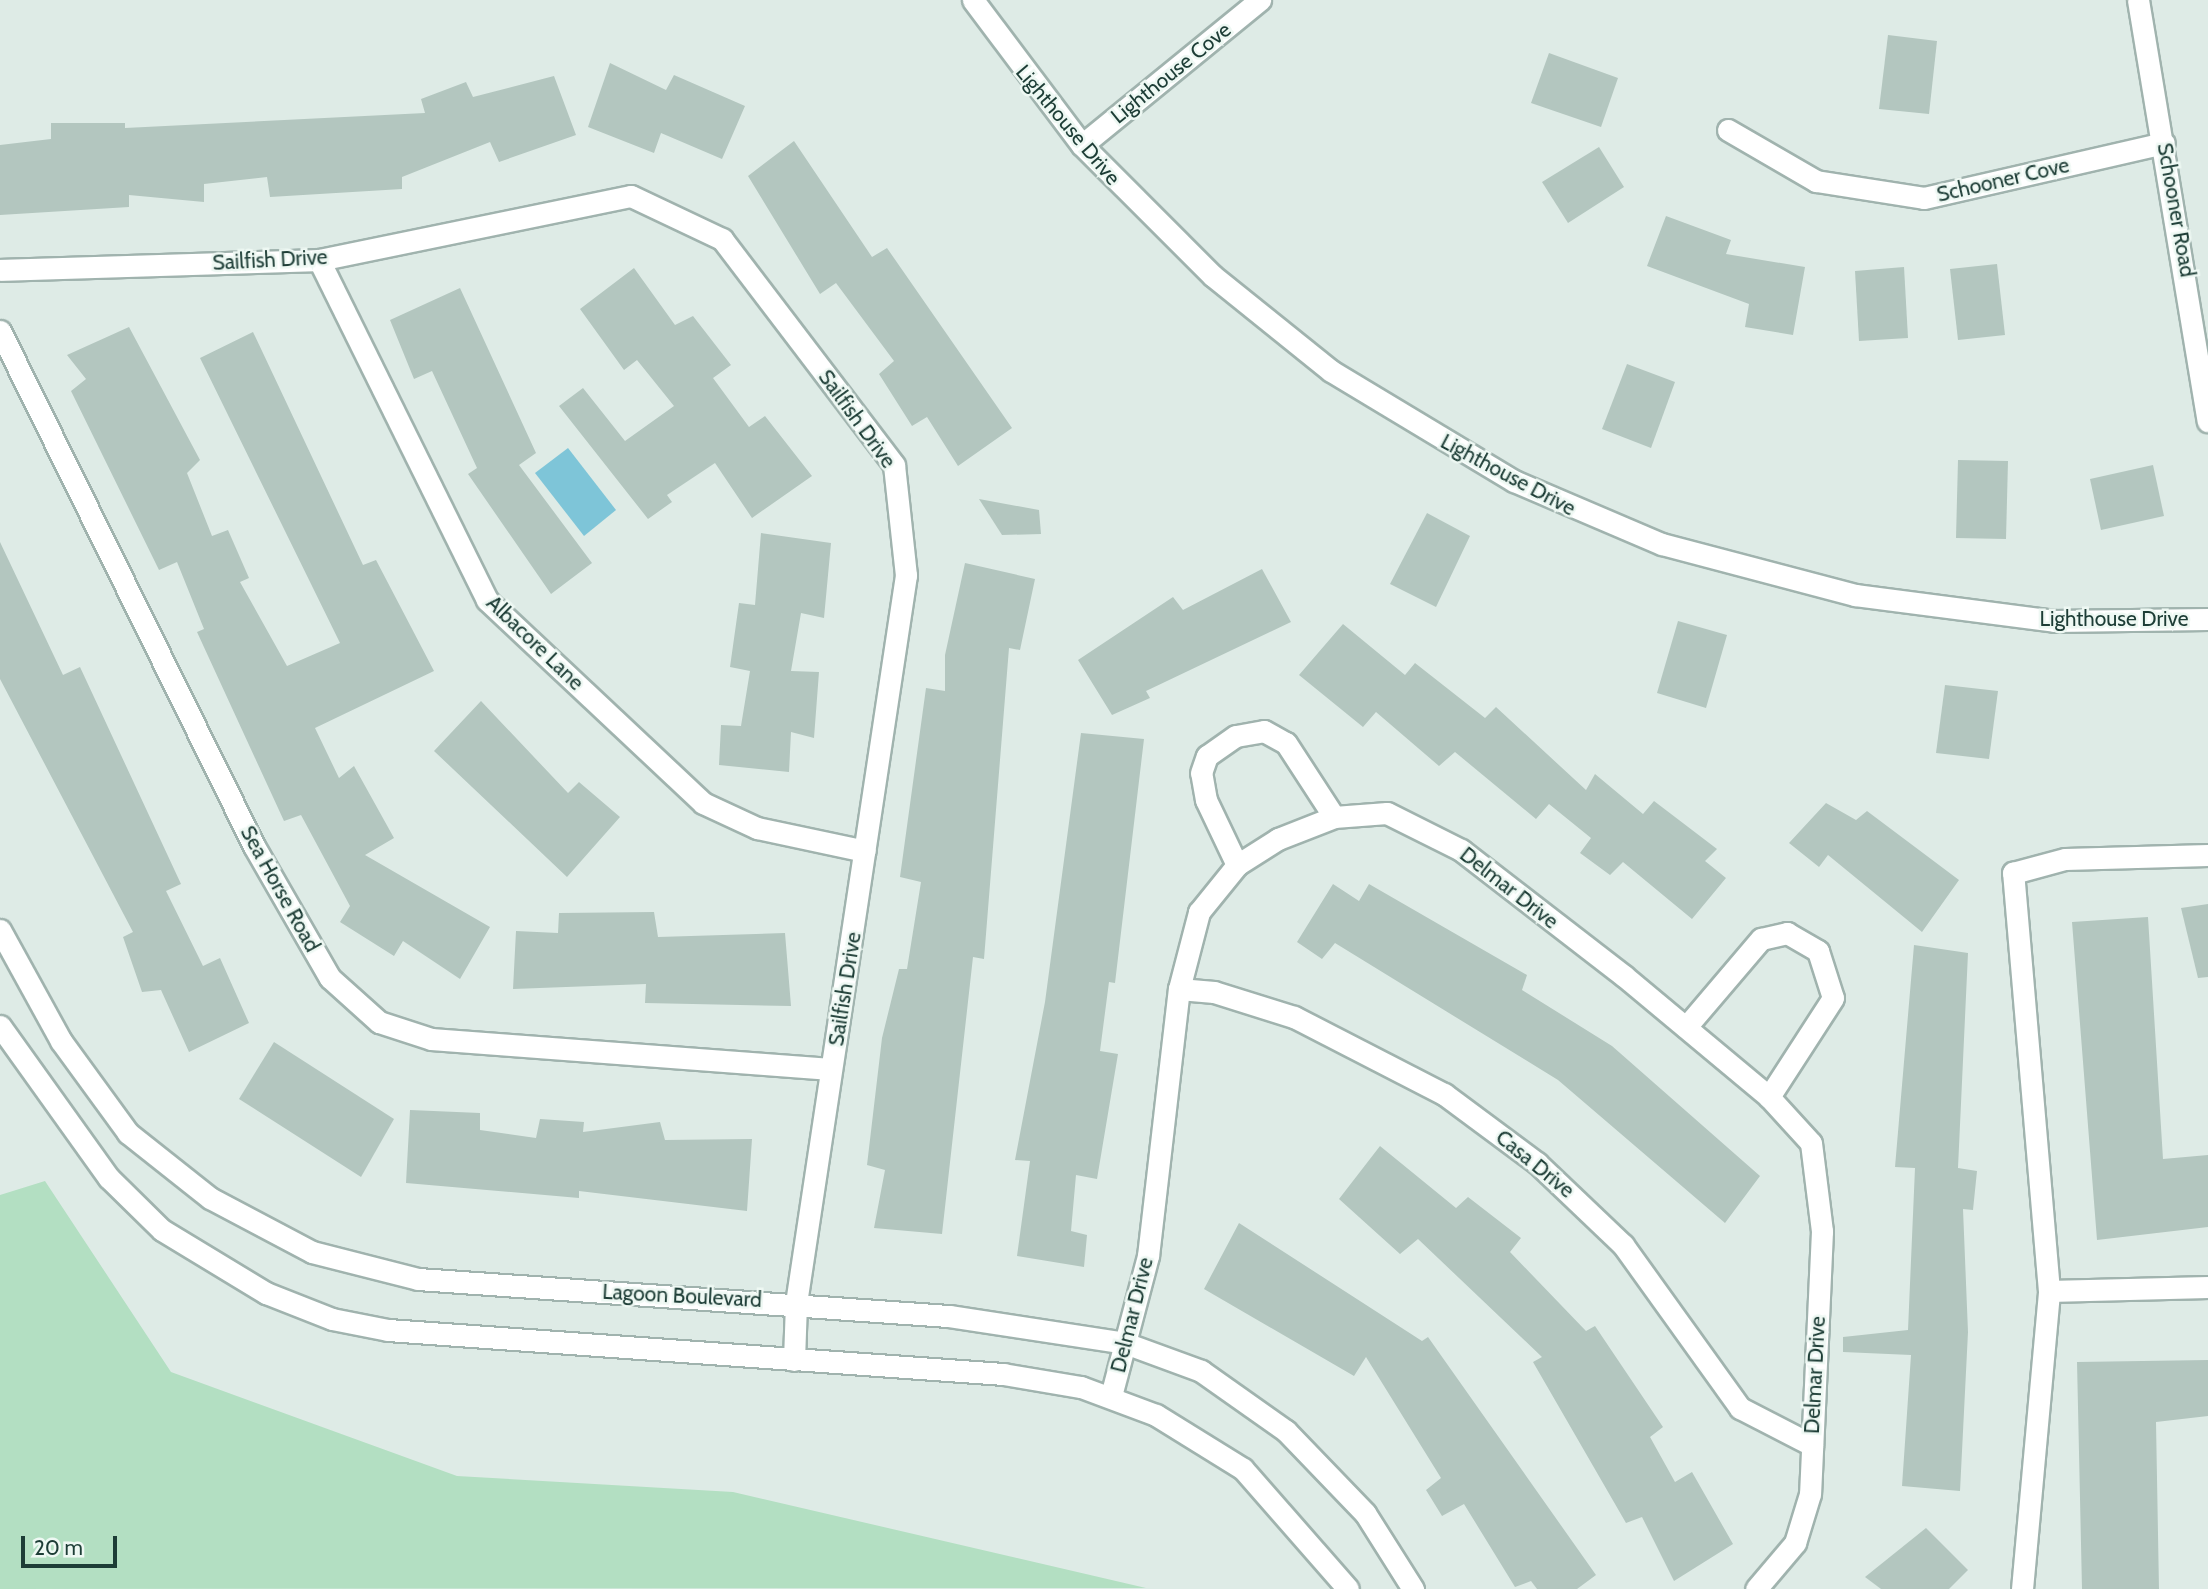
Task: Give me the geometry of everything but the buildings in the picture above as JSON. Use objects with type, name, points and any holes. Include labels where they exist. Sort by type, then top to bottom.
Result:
[{"type":"street","name":"Lighthouse Drive","points":[[973,0],[1082,145],[1213,276],[1331,371],[1451,447],[1581,514],[1735,568],[1856,595],[2054,621],[2208,619]]},
{"type":"street","name":"Lighthouse Cove","points":[[1082,145],[1260,0]]},
{"type":"street","name":"Schooner Road","points":[[2138,0],[2164,143],[2208,421]]},
{"type":"street","name":"Schooner Cove","points":[[1728,130],[1816,181],[1924,198],[2164,143]]},
{"type":"street","name":"Sailfish Drive","points":[[0,270],[319,260],[632,196],[722,239],[894,465],[906,575],[796,1303],[794,1360]]},
{"type":"street","name":"Albacore Lane","points":[[319,260],[486,600],[703,803],[757,828],[865,851]]},
{"type":"street","name":"Sea Horse Road","points":[[0,331],[254,846],[330,978],[379,1022],[431,1039],[831,1069]]},
{"type":"street","points":[[1237,865],[1206,800],[1201,774],[1207,756],[1236,736],[1264,731],[1286,743],[1334,817]]},
{"type":"street","name":"Delmar Drive","points":[[1111,1396],[1148,1256],[1179,989],[1199,912],[1237,865],[1278,839],[1334,817],[1387,813],[1434,832],[1686,1027],[1769,1097],[1811,1143],[1821,1184],[1812,1445],[1806,1517],[1782,1563],[1756,1589]]},
{"type":"street","points":[[2022,1589],[2049,1291],[2013,873],[2065,859],[2208,855]]},
{"type":"street","name":"Lagoon Boulevard","points":[[0,930],[61,1041],[128,1133],[209,1198],[312,1252],[418,1279],[796,1303],[1019,1323],[1125,1343],[1201,1371],[1286,1430],[1365,1513],[1413,1589]]},
{"type":"street","points":[[1686,1027],[1761,939],[1787,933],[1818,951],[1833,998],[1769,1097]]},
{"type":"street","name":"Casa Drive","points":[[1179,989],[1214,992],[1293,1017],[1444,1094],[1537,1163],[1623,1245],[1740,1408],[1812,1445]]},
{"type":"street","points":[[0,1026],[109,1178],[162,1230],[266,1293],[332,1319],[388,1331],[1003,1374],[1111,1396],[1156,1415],[1243,1469],[1348,1589]]},
{"type":"street","points":[[2049,1291],[2208,1287]]},
{"type":"green space","points":[[45,1181],[171,1372],[457,1476],[733,1492],[1146,1588],[0,1589],[0,1195]]},
{"type":"water","points":[[568,448],[616,510],[584,536],[535,473]]}]
